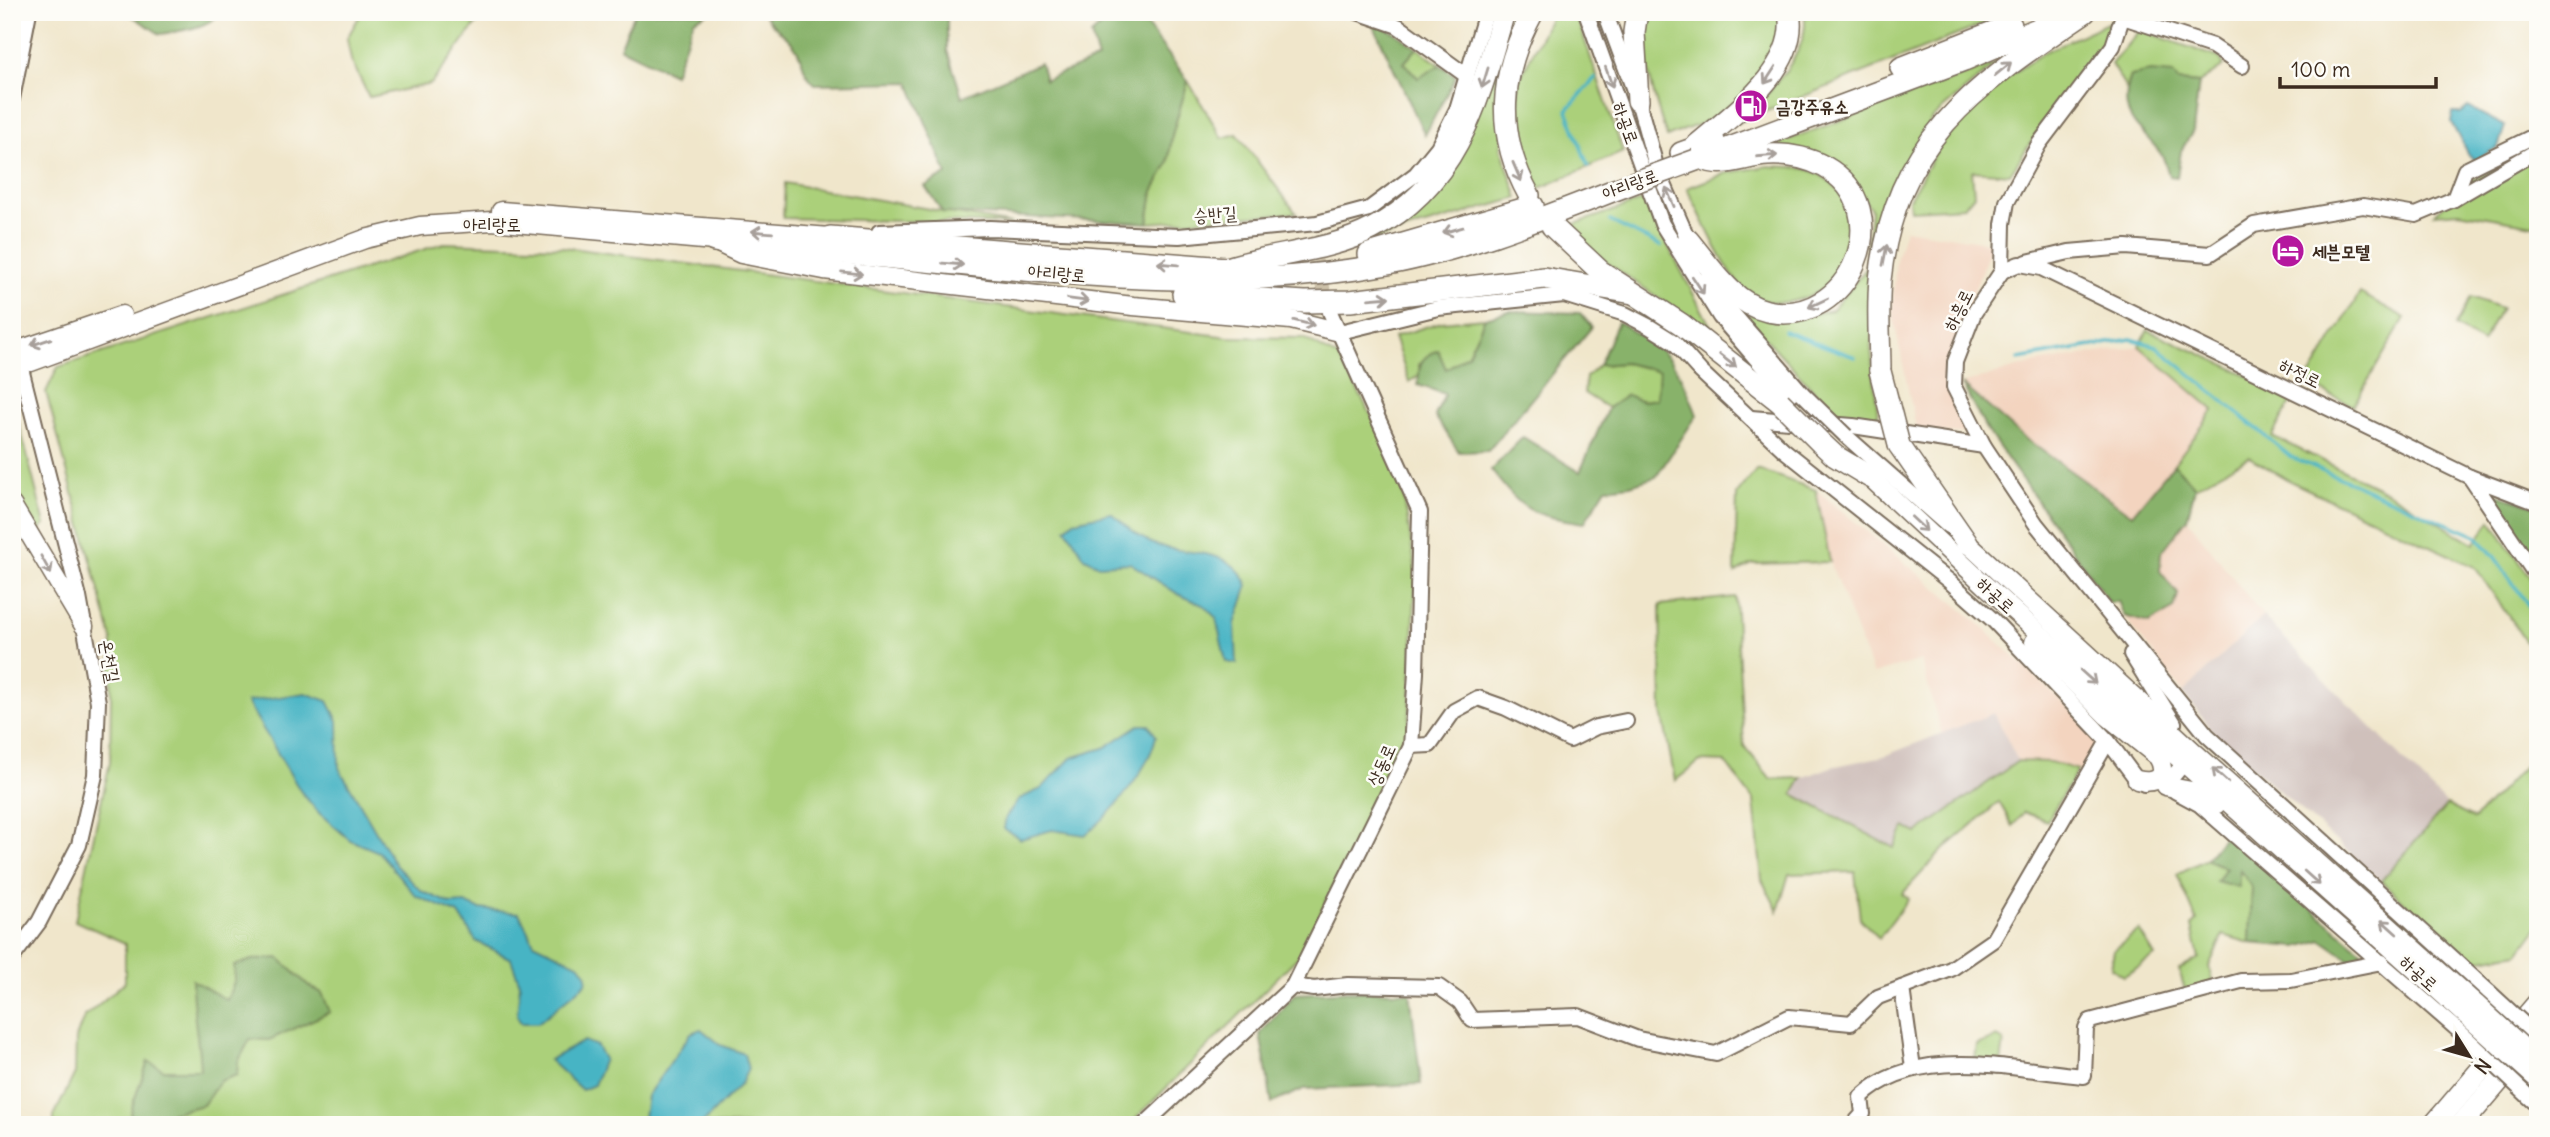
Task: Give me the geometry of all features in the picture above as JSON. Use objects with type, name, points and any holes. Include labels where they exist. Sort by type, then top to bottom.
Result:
[{"type":"highway","points":[[1227,268],[1309,250],[1372,229],[1420,194],[1461,142],[1482,87],[1504,12]]},
{"type":"highway","points":[[1529,195],[1515,170],[1504,127],[1506,86],[1532,12]]},
{"type":"highway","points":[[1637,12],[1634,32],[1638,101]]},
{"type":"highway","points":[[1688,240],[1726,285],[1746,301],[1767,311],[1812,307],[1835,294],[1853,270],[1862,240],[1862,220],[1855,199],[1843,181],[1826,167],[1801,157],[1790,156],[1768,155],[1713,164],[1692,155],[1756,94],[1770,77],[1792,24],[1789,12]]},
{"type":"highway","name":"아리랑로","points":[[1692,155],[2042,12]]},
{"type":"highway","name":"아리랑로","points":[[714,241],[1093,276],[1231,282],[1311,276],[1390,263],[1534,220],[1692,155],[1964,60],[2076,12]]},
{"type":"highway","points":[[1961,550],[1899,445],[1880,371],[1880,281],[1894,208],[1908,174],[1952,112],[2011,62],[2085,12]]},
{"type":"highway","name":"아리랑로","points":[[830,237],[1255,269],[1367,255],[1636,176]]},
{"type":"highway","points":[[1552,226],[1600,271],[1681,324],[1784,400],[1826,441],[1870,477]]},
{"type":"highway","points":[[1093,276],[1140,291],[1305,302],[1415,295],[1544,278],[1633,293]]},
{"type":"highway","points":[[2434,1125],[2538,1003]]},
{"type":"highway","points":[[2461,1125],[2538,1036]]},
{"type":"main road","name":"아리랑로","points":[[15,359],[25,348],[364,232],[418,218],[493,211],[544,212],[830,237]]},
{"type":"main road","name":"아리랑로","points":[[15,359],[31,362],[365,239],[420,226],[492,221],[714,241]]},
{"type":"main road","points":[[714,241],[741,254],[824,270],[1133,306],[1291,320],[1340,332]]},
{"type":"main road","name":"하공로","points":[[1870,477],[1961,550],[2170,729],[2189,757],[2289,857],[2472,1010],[2538,1061]]},
{"type":"main road","points":[[12,505],[84,626]]},
{"type":"main road","points":[[1961,550],[2067,678],[2106,715],[2158,757],[2163,766],[2157,781],[2148,783],[2137,780]]},
{"type":"main road","name":"하공로","points":[[1961,550],[2472,1010],[2535,1094]]},
{"type":"main road","points":[[2165,786],[2202,793],[2289,857]]},
{"type":"street","points":[[12,99],[16,60],[29,12]]},
{"type":"street","points":[[1357,12],[1398,26],[1467,76]]},
{"type":"street","name":"승반길","points":[[830,237],[834,229],[888,233],[990,228],[1179,236],[1305,225],[1369,209],[1416,174],[1438,147],[1457,109],[1486,12]]},
{"type":"street","name":"하공로","points":[[1586,12],[1662,223],[1720,317],[1784,400]]},
{"type":"street","name":"하공로","points":[[1605,12],[1638,101],[1656,166],[1688,240],[1722,301],[1761,349],[1803,394],[1961,550]]},
{"type":"street","points":[[2242,66],[2213,46],[2123,15],[2113,46],[2039,144],[2007,202],[2003,224],[2002,271],[2069,252],[2126,247],[2210,254],[2254,225],[2363,206],[2416,215],[2454,199],[2538,150]]},
{"type":"street","points":[[2454,199],[2465,170],[2538,134]]},
{"type":"street","points":[[1305,225],[1310,240]]},
{"type":"street","name":"하정로","points":[[2019,264],[2040,268],[2470,477],[2538,503]]},
{"type":"street","name":"하흥로","points":[[2002,271],[1974,313],[1955,362],[1954,387],[1984,446],[2036,524],[2107,614]]},
{"type":"street","points":[[1340,332],[1438,308],[1564,295],[1625,314],[1674,342],[1784,450],[1984,612],[2108,741],[2137,780],[2150,788],[2165,786],[2199,804],[2382,962],[2472,1010],[2538,1036]]},
{"type":"street","name":"상동로","points":[[1144,1125],[1293,986],[1411,746],[1416,673],[1420,512],[1330,312]]},
{"type":"street","name":"온천길","points":[[12,333],[15,359],[84,626],[98,702],[95,775],[79,845],[39,922],[12,958]]},
{"type":"street","points":[[1751,418],[1853,426],[1984,446]]},
{"type":"street","points":[[2470,477],[2538,578]]},
{"type":"street","points":[[2107,614],[2174,723],[2170,729]]},
{"type":"street","points":[[2107,614],[2207,735],[2472,1010]]},
{"type":"street","points":[[1411,746],[1430,745],[1454,711],[1478,698],[1506,708],[1570,740],[1596,727],[1626,721]]},
{"type":"street","points":[[1293,986],[1314,989],[1348,985],[1439,987],[1460,1002],[1472,1020],[1578,1016],[1638,1039],[1716,1054],[1789,1017],[1851,1023],[1878,997],[1951,969],[1993,940],[2108,741]]},
{"type":"street","points":[[2165,786],[2189,757]]},
{"type":"street","points":[[1853,1125],[1863,1114],[1861,1097],[1874,1085],[1913,1068],[1960,1064],[2084,1076],[2086,1028],[2090,1021],[2241,981],[2291,980],[2382,962]]},
{"type":"street","points":[[1902,988],[1913,1068]]},
{"type":"shaded area","points":[[1905,229],[1992,243],[1946,366],[1967,433],[1917,432],[1892,310],[1896,261]]},
{"type":"shaded area","points":[[2139,346],[2215,410],[2133,516],[2023,437],[1962,384],[2031,364]]},
{"type":"shaded area","points":[[1816,490],[1975,620],[2104,741],[2087,773],[2050,762],[2018,761],[1993,713],[1942,735],[1921,660],[1873,674],[1830,562]]},
{"type":"shaded area","points":[[2187,519],[2263,616],[2183,693],[2124,616],[2149,623],[2178,594],[2160,571],[2161,553]]},
{"type":"shaded area","points":[[2263,616],[2447,805],[2381,881],[2214,733],[2183,693]]},
{"type":"shaded area","points":[[1994,713],[2018,761],[1894,849],[1793,794],[1802,778],[1831,767],[1884,756]]},
{"type":"green space","points":[[126,12],[221,12],[201,26],[160,34]]},
{"type":"green space","points":[[362,12],[485,12],[431,84],[369,97],[351,60],[347,38]]},
{"type":"green space","points":[[635,12],[710,12],[694,20],[674,74],[620,48]]},
{"type":"green space","points":[[763,12],[947,12],[947,50],[962,97],[1040,63],[1045,80],[1098,59],[1091,35],[1117,12],[1137,12],[1188,81],[1172,135],[1168,164],[1153,191],[1148,223],[943,213],[925,186],[947,174],[909,82],[815,84],[806,72],[794,45]]},
{"type":"green space","points":[[1510,12],[1522,12],[1501,148],[1518,198],[1366,242],[1450,172]]},
{"type":"green space","points":[[1553,12],[1575,12],[1623,152],[1536,190],[1520,138],[1518,82]]},
{"type":"green space","points":[[1645,12],[1781,12],[1771,54],[1744,95],[1723,113],[1667,137],[1650,76],[1645,45]]},
{"type":"green space","points":[[1804,12],[1926,12],[2002,17],[1737,123],[1772,87],[1794,58],[1805,27]]},
{"type":"green space","points":[[2116,19],[2099,56],[2037,133],[2010,174],[1972,171],[1974,195],[1964,207],[1910,210],[1909,199],[1945,136],[1993,87],[2044,52]]},
{"type":"green space","points":[[1372,22],[1394,32],[1417,48],[1404,63],[1418,78],[1440,65],[1456,76],[1425,135]]},
{"type":"green space","points":[[2140,30],[2220,58],[2224,66],[2199,83],[2177,81],[2150,72],[2131,76],[2126,89],[2111,64]]},
{"type":"green space","points":[[1417,48],[1440,65],[1419,79],[1404,63]]},
{"type":"green space","points":[[1997,63],[1931,119],[1878,233],[1871,348],[1878,417],[1836,414],[1743,314],[1788,319],[1832,310],[1866,269],[1871,209],[1835,160],[1771,146]]},
{"type":"green space","points":[[2150,72],[2173,74],[2178,81],[2199,83],[2193,131],[2181,151],[2177,177],[2169,176],[2161,154],[2128,112],[2127,91],[2131,76]]},
{"type":"green space","points":[[1188,81],[1222,138],[1237,134],[1296,213],[1148,223],[1153,191],[1168,164],[1172,135]]},
{"type":"green space","points":[[2538,148],[2538,226],[2459,212],[2434,214],[2470,181]]},
{"type":"green space","points":[[1769,166],[1807,169],[1828,180],[1846,203],[1854,228],[1851,252],[1840,272],[1822,288],[1801,299],[1779,302],[1757,298],[1738,283],[1718,251],[1687,188],[1726,173]]},
{"type":"green space","points":[[785,183],[1012,224],[783,218]]},
{"type":"green space","points":[[1644,200],[1716,337],[1597,256],[1563,228]]},
{"type":"green space","points":[[444,243],[563,247],[1228,337],[1303,338],[1339,358],[1398,462],[1416,572],[1409,729],[1300,955],[1129,1125],[54,1125],[54,1116],[75,1073],[76,1038],[84,1017],[125,982],[125,943],[75,921],[110,762],[112,639],[46,392],[58,367]]},
{"type":"green space","points":[[2360,293],[2405,318],[2353,406],[2306,383]]},
{"type":"green space","points":[[2471,297],[2501,308],[2482,343],[2455,326]]},
{"type":"green space","points":[[1509,311],[1580,313],[1592,327],[1488,451],[1459,452],[1435,416],[1445,394],[1418,385],[1421,363],[1438,350],[1446,369],[1468,354],[1485,318]]},
{"type":"green space","points":[[1485,318],[1468,354],[1446,370],[1419,364],[1419,375],[1409,382],[1394,337],[1441,322]]},
{"type":"green space","points":[[1618,322],[1669,359],[1683,380],[1697,415],[1656,477],[1630,485],[1606,488],[1584,523],[1530,510],[1512,496],[1491,470],[1523,437],[1580,472],[1608,408],[1627,395],[1643,401],[1657,399],[1659,371],[1625,363],[1599,365]]},
{"type":"green space","points":[[2148,330],[2294,396],[2272,436],[2389,493],[2474,544],[2491,521],[2538,588],[2538,660],[2475,567],[2292,482],[2249,457],[2195,487],[2174,464],[2214,410],[2139,346]]},
{"type":"green space","points":[[1625,363],[1659,371],[1657,399],[1643,401],[1627,395],[1608,408],[1584,393],[1586,377],[1599,365]]},
{"type":"green space","points":[[1962,384],[2023,437],[2132,515],[2174,464],[2195,487],[2187,519],[2161,553],[2160,571],[2178,594],[2174,609],[2149,623],[2124,616],[2118,601],[2110,603],[1986,429]]},
{"type":"green space","points":[[12,396],[45,525],[37,532],[12,489]]},
{"type":"green space","points":[[1757,469],[1816,490],[1830,562],[1752,564],[1735,573],[1737,494]]},
{"type":"green space","points":[[2494,493],[2538,507],[2538,567]]},
{"type":"green space","points":[[1735,597],[1744,746],[1771,779],[1802,778],[1793,794],[1894,848],[1905,827],[1917,833],[2018,761],[2050,762],[2078,770],[2047,821],[2024,812],[2013,826],[1999,802],[1942,851],[1902,894],[1909,898],[1879,938],[1860,919],[1855,872],[1789,874],[1778,911],[1762,880],[1754,801],[1725,762],[1700,761],[1675,781],[1662,712],[1660,605]]},
{"type":"green space","points":[[2538,743],[2538,927],[2519,953],[2469,961],[2381,881],[2447,805],[2474,819],[2531,759]]},
{"type":"green space","points":[[2226,834],[2367,956],[2352,961],[2322,940],[2298,947],[2250,943],[2252,888],[2240,870],[2238,887],[2216,881],[2226,868],[2206,859]]},
{"type":"green space","points":[[2206,859],[2226,868],[2217,881],[2240,869],[2252,888],[2250,943],[2223,935],[2209,966],[2213,985],[2186,993],[2179,970],[2199,958],[2192,926],[2197,921],[2177,874]]},
{"type":"green space","points":[[2139,930],[2155,956],[2124,976],[2111,968],[2114,950]]},
{"type":"green space","points":[[279,958],[309,986],[322,993],[330,1012],[269,1040],[250,1039],[238,1062],[237,1075],[220,1081],[203,1105],[171,1113],[163,1125],[130,1125],[133,1102],[148,1061],[164,1070],[200,1070],[192,980],[227,1000],[235,979],[234,966],[252,960]]},
{"type":"green space","points":[[1410,992],[1421,1084],[1304,1089],[1272,1103],[1260,1034],[1295,994]]},
{"type":"green space","points":[[1997,1037],[2004,1041],[2001,1064],[1975,1058],[1977,1045]]},
{"type":"water","points":[[2468,107],[2505,126],[2498,147],[2475,160],[2467,153],[2451,122],[2453,113],[2461,113]]},
{"type":"water","points":[[1111,513],[1151,543],[1217,557],[1229,562],[1239,571],[1248,585],[1235,624],[1237,664],[1226,662],[1216,618],[1205,606],[1178,594],[1130,563],[1099,565],[1085,558],[1066,528],[1074,521]]},
{"type":"water","points":[[305,693],[328,701],[338,721],[339,768],[396,866],[421,891],[451,904],[465,903],[479,909],[519,913],[534,943],[580,965],[587,975],[586,983],[538,1023],[521,1023],[517,1016],[520,984],[511,959],[476,941],[459,914],[416,896],[379,852],[350,840],[319,813],[301,792],[247,702]]},
{"type":"water","points":[[1139,725],[1149,725],[1156,736],[1146,763],[1117,804],[1085,835],[1052,830],[1021,839],[1004,829],[1006,817],[1019,799],[1041,789],[1071,758],[1104,748]]},
{"type":"water","points":[[701,1029],[721,1045],[744,1054],[748,1069],[741,1084],[701,1125],[643,1125],[647,1096],[691,1033]]},
{"type":"water","points":[[584,1041],[597,1046],[604,1059],[594,1085],[582,1090],[549,1060]]},
{"type":"waterway","points":[[1643,27],[1656,12]]},
{"type":"waterway","points":[[1588,166],[1567,110],[1595,78]]},
{"type":"waterway","points":[[1610,221],[1661,246]]},
{"type":"waterway","points":[[1784,331],[1855,357]]},
{"type":"waterway","points":[[2019,359],[2131,339],[2156,346],[2291,457],[2476,536],[2494,556],[2538,619]]},
{"type":"tunnel","points":[[1310,241],[1329,309]]},
{"type":"place","name":"금강주유소","points":[[1751,106]]},
{"type":"place","name":"세븐모텔","points":[[2288,251]]}]
